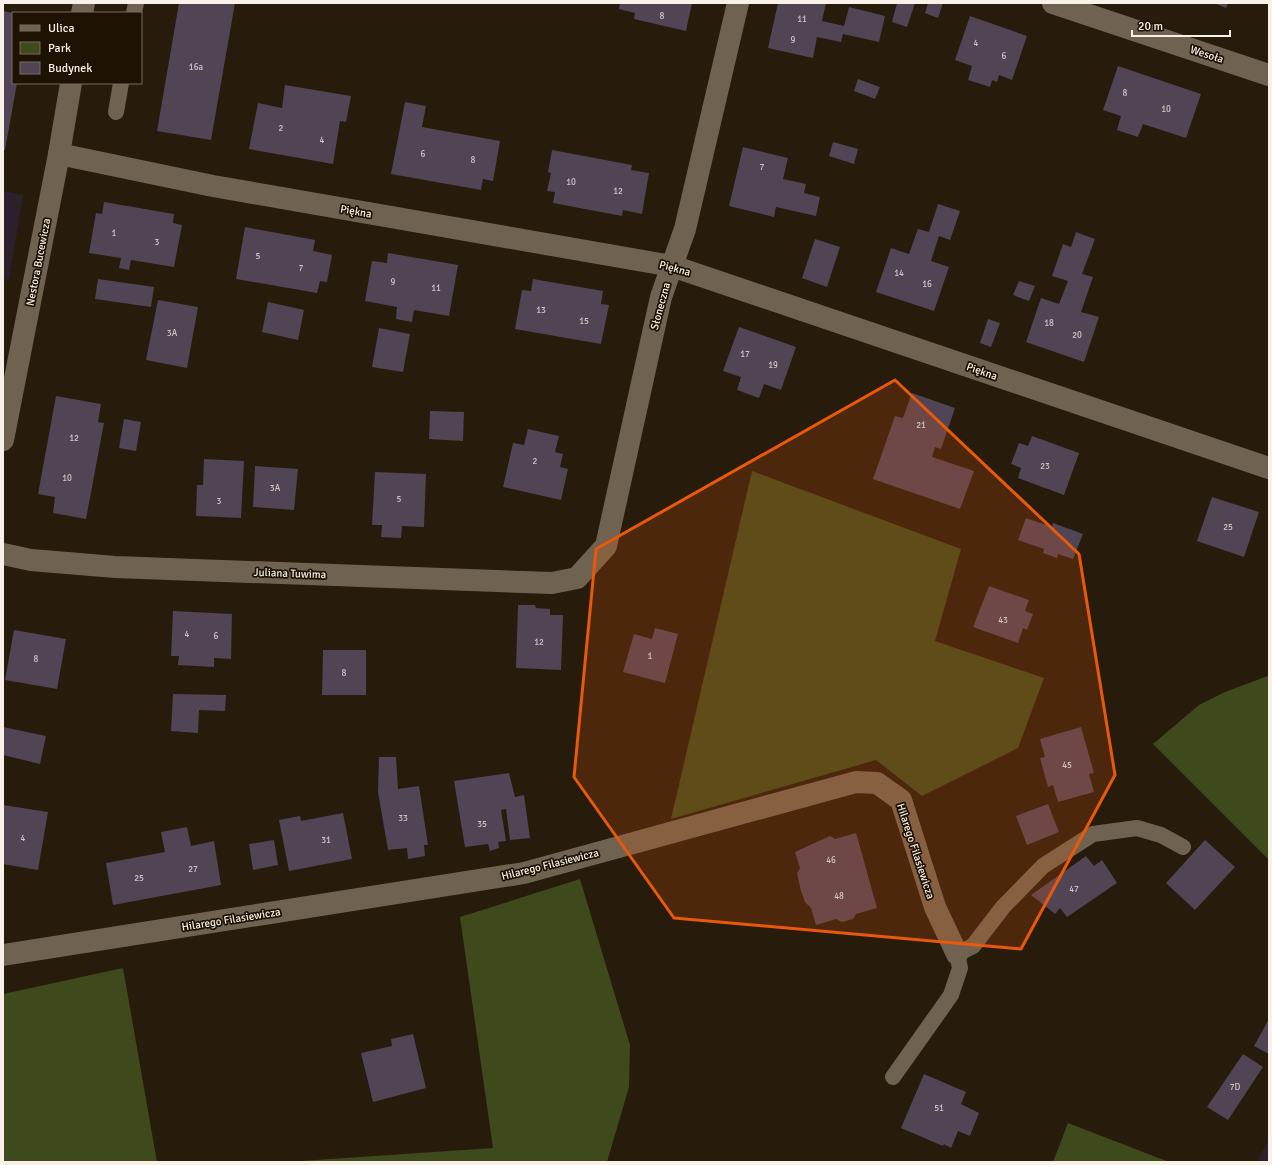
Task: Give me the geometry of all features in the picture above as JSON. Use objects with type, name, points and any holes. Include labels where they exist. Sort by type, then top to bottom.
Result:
[{"type":"street","name":"Słoneczna","points":[[577,578],[606,546],[661,298],[685,229],[738,3]]},
{"type":"street","name":"Wesoła","points":[[1053,3],[1269,75]]},
{"type":"street","name":"Nestora Bucewicza","points":[[3,440],[59,154],[71,84]]},
{"type":"street","name":"Piękna","points":[[59,154],[212,186],[672,266],[1269,468]]},
{"type":"street","name":"Juliana Tuwima","points":[[3,554],[31,560],[115,567],[552,583],[577,578]]},
{"type":"street","name":"Hilarego Filasiewicza","points":[[3,955],[524,873],[856,782],[877,783],[901,800],[935,907],[957,954]]},
{"type":"lane","points":[[116,112],[121,84]]},
{"type":"lane","points":[[893,1077],[951,995],[960,968],[957,954],[972,946],[1003,907],[1043,866],[1094,834],[1137,828],[1161,835],[1183,847]]},
{"type":"highlighted area","points":[[895,380],[1079,554],[1115,775],[1021,949],[674,918],[574,777],[596,549]]},
{"type":"shaded area","points":[[3,191],[23,195],[9,280],[3,279]]},
{"type":"shaded area","points":[[1269,1139],[1269,1162],[1257,1162]]},
{"type":"green space","points":[[752,471],[961,549],[935,641],[1044,678],[1018,748],[922,796],[876,760],[671,819]]},
{"type":"green space","points":[[1269,676],[1269,860],[1153,744],[1199,705],[1225,692]]},
{"type":"green space","points":[[580,879],[630,1045],[629,1087],[607,1162],[286,1162],[493,1148],[460,917]]},
{"type":"green space","points":[[123,968],[157,1162],[3,1162],[3,994]]},
{"type":"green space","points":[[1068,1123],[1169,1162],[1053,1162]]},
{"type":"building","points":[[179,3],[235,3],[211,140],[157,131]]},
{"type":"building","points":[[620,3],[692,3],[686,31],[634,19],[635,13],[619,9]]},
{"type":"building","points":[[778,3],[826,3],[822,21],[844,26],[849,7],[885,16],[879,42],[843,34],[841,42],[817,37],[813,58],[768,48]]},
{"type":"building","points":[[897,3],[915,3],[907,27],[892,22]]},
{"type":"building","points":[[928,3],[943,3],[938,18],[925,13]]},
{"type":"building","points":[[1214,3],[1228,3],[1226,8]]},
{"type":"building","points":[[3,11],[12,13],[12,84],[17,84],[5,150],[3,150]]},
{"type":"building","points":[[970,16],[1027,36],[1012,80],[999,75],[997,82],[992,80],[990,87],[968,80],[972,66],[955,60]]},
{"type":"building","points":[[1118,66],[1201,94],[1186,138],[1143,124],[1138,137],[1117,130],[1121,116],[1103,110]]},
{"type":"building","points":[[858,79],[880,87],[875,99],[854,91]]},
{"type":"building","points":[[285,85],[351,96],[346,122],[340,121],[333,164],[249,149],[258,103],[282,108]]},
{"type":"building","points":[[405,102],[426,106],[422,127],[500,141],[493,181],[483,179],[481,190],[391,174]]},
{"type":"building","points":[[833,142],[858,149],[854,164],[829,156]]},
{"type":"building","points":[[743,147],[788,158],[783,179],[806,184],[804,193],[820,197],[816,216],[776,207],[774,217],[729,206]]},
{"type":"building","points":[[552,150],[632,165],[631,170],[649,173],[642,214],[623,210],[622,216],[553,203],[555,192],[547,191],[551,173],[548,172]]},
{"type":"building","points":[[104,202],[174,214],[173,223],[182,225],[174,267],[131,260],[129,270],[119,268],[121,258],[89,253],[96,213],[102,214]]},
{"type":"building","points":[[938,204],[960,211],[950,240],[939,236],[931,261],[949,267],[934,311],[876,292],[891,248],[909,254],[918,229],[929,232]]},
{"type":"building","points":[[245,227],[315,240],[313,251],[332,255],[327,282],[320,281],[317,293],[236,279]]},
{"type":"building","points":[[1076,232],[1095,239],[1082,274],[1093,277],[1081,312],[1099,317],[1084,362],[1026,342],[1041,298],[1059,304],[1068,281],[1052,276],[1063,244],[1071,247]]},
{"type":"building","points":[[815,239],[840,247],[827,287],[802,278]]},
{"type":"building","points":[[388,253],[458,265],[449,316],[414,310],[412,322],[396,319],[397,307],[365,301],[372,261],[387,263]]},
{"type":"building","points":[[98,279],[154,287],[151,307],[95,299]]},
{"type":"building","points":[[533,279],[603,291],[601,304],[609,305],[601,344],[515,329],[522,290],[531,291]]},
{"type":"building","points":[[1019,281],[1035,286],[1029,301],[1013,295]]},
{"type":"building","points":[[158,300],[198,307],[187,368],[146,360]]},
{"type":"building","points":[[268,302],[304,310],[298,340],[262,332]]},
{"type":"building","points":[[988,319],[1000,323],[991,347],[980,343]]},
{"type":"building","points":[[739,327],[796,347],[781,390],[764,384],[759,398],[737,390],[741,377],[723,371]]},
{"type":"building","points":[[379,328],[410,334],[403,372],[372,367]]},
{"type":"building","points":[[912,393],[955,408],[941,449],[935,447],[932,457],[974,471],[960,509],[873,479],[895,416],[903,418]]},
{"type":"building","points":[[56,396],[101,404],[98,422],[104,423],[86,519],[53,513],[55,497],[38,494]]},
{"type":"building","points":[[430,411],[464,412],[463,441],[429,439]]},
{"type":"building","points":[[124,419],[141,422],[136,451],[119,448]]},
{"type":"building","points":[[528,429],[559,436],[555,452],[563,454],[560,467],[568,469],[561,500],[503,487],[513,443],[524,445]]},
{"type":"building","points":[[1032,436],[1079,453],[1064,495],[1018,478],[1021,468],[1011,464],[1019,443],[1028,446]]},
{"type":"building","points":[[204,459],[244,461],[241,518],[196,516],[197,485],[203,485]]},
{"type":"building","points":[[255,466],[298,469],[294,510],[253,507]]},
{"type":"building","points":[[375,472],[426,474],[424,527],[402,526],[401,538],[381,537],[382,525],[372,525]]},
{"type":"building","points":[[1212,497],[1259,512],[1244,557],[1197,541]]},
{"type":"building","points":[[1026,518],[1052,527],[1053,523],[1083,534],[1073,559],[1058,554],[1057,558],[1043,553],[1044,549],[1018,540]]},
{"type":"building","points":[[989,586],[1029,600],[1025,611],[1033,614],[1027,630],[1023,628],[1018,643],[973,627]]},
{"type":"building","points":[[518,605],[535,605],[536,608],[550,609],[550,615],[563,615],[561,670],[516,668]]},
{"type":"building","points":[[173,611],[232,614],[231,659],[214,658],[214,667],[178,665],[179,656],[171,656]]},
{"type":"building","points":[[655,628],[678,634],[665,683],[623,672],[634,634],[652,639]]},
{"type":"building","points":[[14,630],[66,639],[57,689],[5,680]]},
{"type":"building","points":[[323,650],[366,650],[366,695],[322,695]]},
{"type":"building","points":[[173,694],[226,695],[225,711],[199,710],[198,733],[171,731]]},
{"type":"building","points":[[3,727],[46,736],[40,764],[3,755]]},
{"type":"building","points":[[1081,727],[1094,773],[1089,774],[1094,792],[1058,802],[1053,785],[1048,787],[1040,758],[1045,757],[1040,739]]},
{"type":"building","points":[[379,757],[396,757],[398,789],[419,786],[428,845],[424,845],[425,856],[408,859],[407,848],[388,850],[378,792]]},
{"type":"building","points":[[509,773],[515,797],[524,795],[530,838],[510,840],[506,809],[501,810],[506,841],[498,842],[499,848],[490,851],[488,844],[465,847],[454,781]]},
{"type":"building","points":[[1048,804],[1059,832],[1027,845],[1016,816]]},
{"type":"building","points":[[3,805],[48,812],[38,870],[3,864]]},
{"type":"building","points":[[343,813],[352,859],[289,871],[279,820],[300,816],[301,821]]},
{"type":"building","points":[[187,827],[191,846],[214,841],[221,885],[113,905],[106,863],[165,852],[161,832]]},
{"type":"building","points":[[856,833],[877,908],[856,914],[853,919],[842,922],[836,919],[816,925],[811,908],[805,902],[801,891],[797,873],[800,868],[795,852],[830,836],[835,839]]},
{"type":"building","points":[[274,840],[278,865],[253,870],[249,844]]},
{"type":"building","points":[[1205,840],[1235,867],[1195,910],[1166,883]]},
{"type":"building","points":[[1086,856],[1094,866],[1102,860],[1117,883],[1067,917],[1060,908],[1055,914],[1031,895]]},
{"type":"building","points":[[1269,1019],[1269,1054],[1254,1046]]},
{"type":"building","points":[[413,1034],[426,1088],[373,1102],[361,1053],[392,1046],[391,1039]]},
{"type":"building","points":[[1243,1054],[1263,1067],[1228,1120],[1207,1107]]},
{"type":"building","points":[[924,1074],[966,1092],[961,1104],[979,1113],[970,1136],[958,1131],[951,1148],[901,1128]]}]
